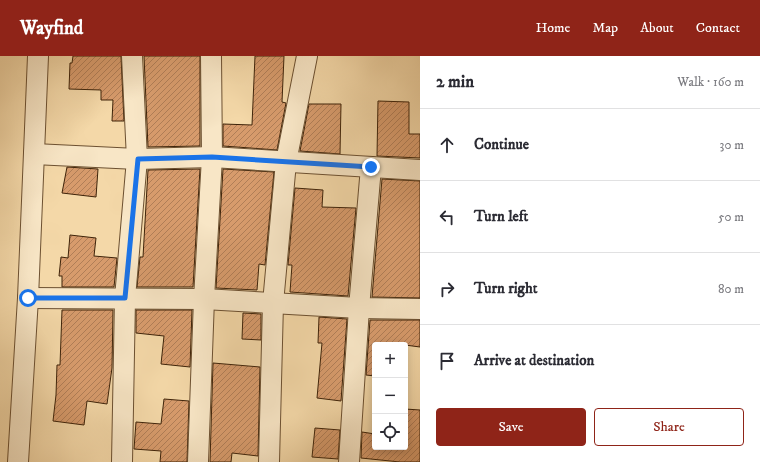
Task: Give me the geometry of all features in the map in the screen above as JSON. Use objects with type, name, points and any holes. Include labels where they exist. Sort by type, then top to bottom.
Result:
[{"type":"street","points":[[18,462],[28,298],[38,56]]},
{"type":"street","points":[[122,462],[125,298],[138,159],[132,56]]},
{"type":"street","points":[[198,462],[204,299],[212,157],[211,56]]},
{"type":"street","points":[[268,462],[273,303],[286,162],[307,56]]},
{"type":"street","points":[[34,154],[138,159],[212,157],[420,170]]},
{"type":"street","points":[[349,462],[359,308],[371,167]]},
{"type":"street","points":[[28,298],[204,299],[359,308],[420,309]]},
{"type":"building","points":[[73,56],[121,56],[124,121],[112,121],[113,100],[101,100],[101,90],[69,89],[70,63],[72,63]]},
{"type":"building","points":[[144,56],[200,56],[200,146],[148,147]]},
{"type":"building","points":[[255,56],[284,56],[282,102],[286,103],[277,150],[223,146],[223,124],[252,125]]},
{"type":"building","points":[[378,101],[409,102],[409,134],[420,134],[420,158],[377,156]]},
{"type":"building","points":[[309,104],[341,104],[340,154],[300,151]]},
{"type":"building","points":[[67,167],[98,169],[96,197],[62,193]]},
{"type":"building","points":[[200,169],[193,287],[137,287],[140,257],[143,257],[148,170]]},
{"type":"building","points":[[223,169],[274,172],[265,265],[259,264],[257,290],[216,288]]},
{"type":"building","points":[[382,179],[420,181],[420,298],[372,297]]},
{"type":"building","points":[[295,188],[323,190],[322,207],[356,208],[348,296],[290,292],[292,265],[288,265]]},
{"type":"building","points":[[70,235],[96,238],[94,256],[117,258],[114,287],[62,287],[62,276],[59,276],[61,257],[68,258]]},
{"type":"building","points":[[62,310],[113,310],[112,368],[107,404],[87,401],[84,425],[53,421],[57,365],[60,365]]},
{"type":"building","points":[[136,310],[192,310],[190,367],[161,364],[164,336],[136,333]]},
{"type":"building","points":[[243,313],[261,314],[261,340],[242,339]]},
{"type":"building","points":[[319,317],[347,319],[341,401],[317,398],[322,343],[318,343]]},
{"type":"building","points":[[370,320],[420,320],[420,347],[408,345],[408,342],[372,342],[372,376],[366,375]]},
{"type":"building","points":[[213,363],[260,367],[258,456],[232,453],[231,462],[210,462]]},
{"type":"building","points":[[164,399],[189,401],[187,462],[160,462],[161,451],[134,449],[136,422],[161,424]]},
{"type":"building","points":[[408,409],[420,410],[420,462],[400,462],[361,458],[362,432],[372,434],[372,450],[408,450]]},
{"type":"building","points":[[315,428],[340,430],[338,459],[312,457]]},
{"type":"route","points":[[28,298],[125,298],[138,159],[212,157],[371,167]]}]
